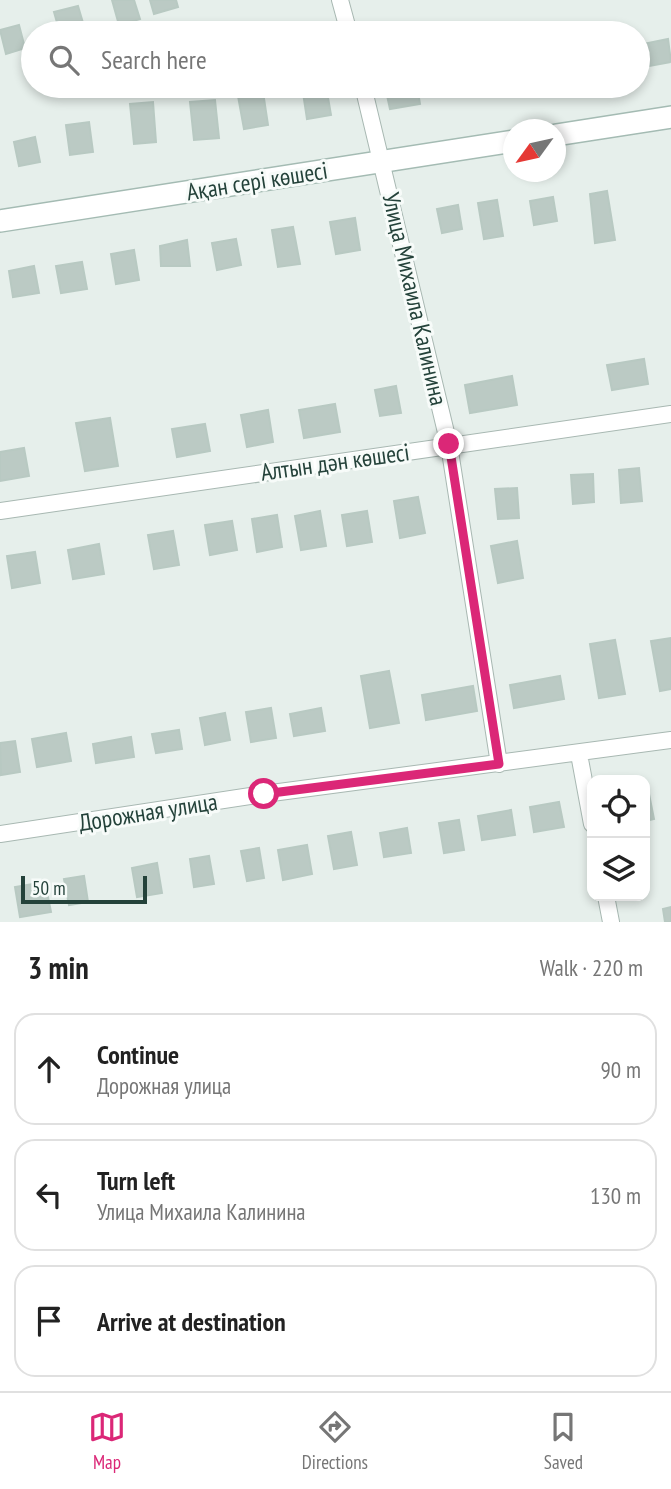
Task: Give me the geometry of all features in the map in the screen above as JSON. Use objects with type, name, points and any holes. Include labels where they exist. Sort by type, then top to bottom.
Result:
[{"type":"street","points":[[340,0],[346,21]]},
{"type":"street","name":"Улица Михаила Калинина","points":[[366,98],[449,444],[499,764]]},
{"type":"street","points":[[566,133],[671,117]]},
{"type":"street","name":"Ақан сері көшесі","points":[[0,220],[503,143]]},
{"type":"street","name":"Алтын дән көшесі","points":[[0,512],[449,444],[671,414]]},
{"type":"street","name":"Дорожная улица","points":[[0,834],[264,794],[671,740]]},
{"type":"street","points":[[579,754],[587,797]]},
{"type":"street","points":[[607,901],[611,922]]},
{"type":"building","points":[[112,0],[134,0],[140,19],[118,21]]},
{"type":"building","points":[[150,0],[176,0],[178,7],[154,14]]},
{"type":"building","points":[[78,6],[82,21],[57,21],[54,12]]},
{"type":"building","points":[[19,25],[21,49],[6,54],[0,30]]},
{"type":"building","points":[[668,39],[671,62],[650,66],[650,43]]},
{"type":"building","points":[[238,98],[264,98],[268,125],[244,129]]},
{"type":"building","points":[[304,98],[328,98],[331,115],[307,119]]},
{"type":"building","points":[[388,98],[419,98],[420,104],[390,109]]},
{"type":"building","points":[[215,100],[219,138],[194,140],[190,102]]},
{"type":"building","points":[[153,102],[156,142],[134,144],[130,104]]},
{"type":"building","points":[[89,122],[93,152],[70,155],[66,125]]},
{"type":"building","points":[[35,137],[40,162],[19,166],[14,142]]},
{"type":"building","points":[[607,191],[615,240],[595,243],[590,194]]},
{"type":"building","points":[[553,197],[557,221],[534,225],[530,201]]},
{"type":"building","points":[[497,200],[503,236],[484,239],[478,203]]},
{"type":"building","points":[[458,205],[462,229],[442,233],[437,209]]},
{"type":"building","points":[[355,218],[360,250],[336,254],[330,222]]},
{"type":"building","points":[[293,227],[300,264],[278,267],[272,230]]},
{"type":"building","points":[[236,239],[241,265],[217,270],[212,243]]},
{"type":"building","points":[[187,240],[190,266],[161,266],[160,246]]},
{"type":"building","points":[[134,250],[139,280],[116,284],[111,254]]},
{"type":"building","points":[[82,262],[87,289],[61,293],[56,266]]},
{"type":"building","points":[[34,266],[39,293],[13,297],[9,271]]},
{"type":"building","points":[[644,359],[648,384],[612,390],[607,365]]},
{"type":"building","points":[[512,376],[517,405],[470,413],[465,385]]},
{"type":"building","points":[[396,386],[401,413],[380,416],[375,390]]},
{"type":"building","points":[[335,404],[340,432],[304,438],[299,410]]},
{"type":"building","points":[[268,410],[273,442],[247,447],[241,415]]},
{"type":"building","points":[[110,418],[118,466],[85,471],[76,423]]},
{"type":"building","points":[[205,424],[210,451],[177,457],[172,429]]},
{"type":"building","points":[[24,448],[29,476],[0,481],[0,452]]},
{"type":"building","points":[[639,468],[642,501],[621,503],[619,470]]},
{"type":"building","points":[[593,474],[594,502],[573,504],[571,475]]},
{"type":"building","points":[[517,488],[519,518],[498,519],[495,489]]},
{"type":"building","points":[[418,497],[425,533],[400,538],[394,501]]},
{"type":"building","points":[[320,511],[326,546],[301,550],[295,516]]},
{"type":"building","points":[[367,511],[372,542],[347,546],[342,515]]},
{"type":"building","points":[[277,515],[282,547],[257,552],[252,519]]},
{"type":"building","points":[[232,521],[237,550],[210,555],[205,525]]},
{"type":"building","points":[[173,531],[179,565],[154,569],[148,535]]},
{"type":"building","points":[[517,541],[523,578],[498,583],[491,546]]},
{"type":"building","points":[[99,544],[104,574],[73,579],[68,550]]},
{"type":"building","points":[[35,552],[40,583],[12,588],[7,556]]},
{"type":"building","points":[[671,638],[671,689],[660,691],[651,641]]},
{"type":"building","points":[[615,640],[625,694],[599,698],[590,644]]},
{"type":"building","points":[[389,671],[399,723],[370,728],[361,676]]},
{"type":"building","points":[[560,676],[564,699],[514,708],[510,685]]},
{"type":"building","points":[[473,686],[477,711],[426,720],[422,695]]},
{"type":"building","points":[[271,708],[276,738],[251,742],[246,712]]},
{"type":"building","points":[[321,708],[325,731],[294,736],[290,714]]},
{"type":"building","points":[[225,713],[230,740],[205,745],[200,718]]},
{"type":"building","points":[[179,730],[182,749],[156,753],[152,734]]},
{"type":"building","points":[[66,733],[71,761],[37,767],[32,739]]},
{"type":"building","points":[[131,737],[134,757],[96,763],[93,744]]},
{"type":"building","points":[[15,741],[20,772],[1,775],[0,743]]},
{"type":"building","points":[[650,799],[654,819],[650,820]]},
{"type":"building","points":[[559,802],[564,827],[534,832],[530,807]]},
{"type":"building","points":[[511,810],[515,835],[482,840],[478,816]]},
{"type":"building","points":[[459,820],[464,850],[444,853],[439,823]]},
{"type":"building","points":[[407,828],[411,853],[384,857],[380,833]]},
{"type":"building","points":[[351,832],[357,865],[334,869],[328,836]]},
{"type":"building","points":[[307,845],[312,874],[283,880],[278,850]]},
{"type":"building","points":[[259,848],[264,878],[247,881],[241,851]]},
{"type":"building","points":[[209,856],[214,884],[194,887],[190,859]]},
{"type":"building","points":[[157,863],[162,893],[137,897],[132,868]]},
{"type":"building","points":[[84,876],[88,902],[69,905],[64,879]]},
{"type":"building","points":[[45,882],[51,912],[20,917],[15,887]]},
{"type":"building","points":[[671,907],[671,922],[665,922],[663,909]]},
{"type":"route","points":[[264,794],[499,764],[449,444]]}]
